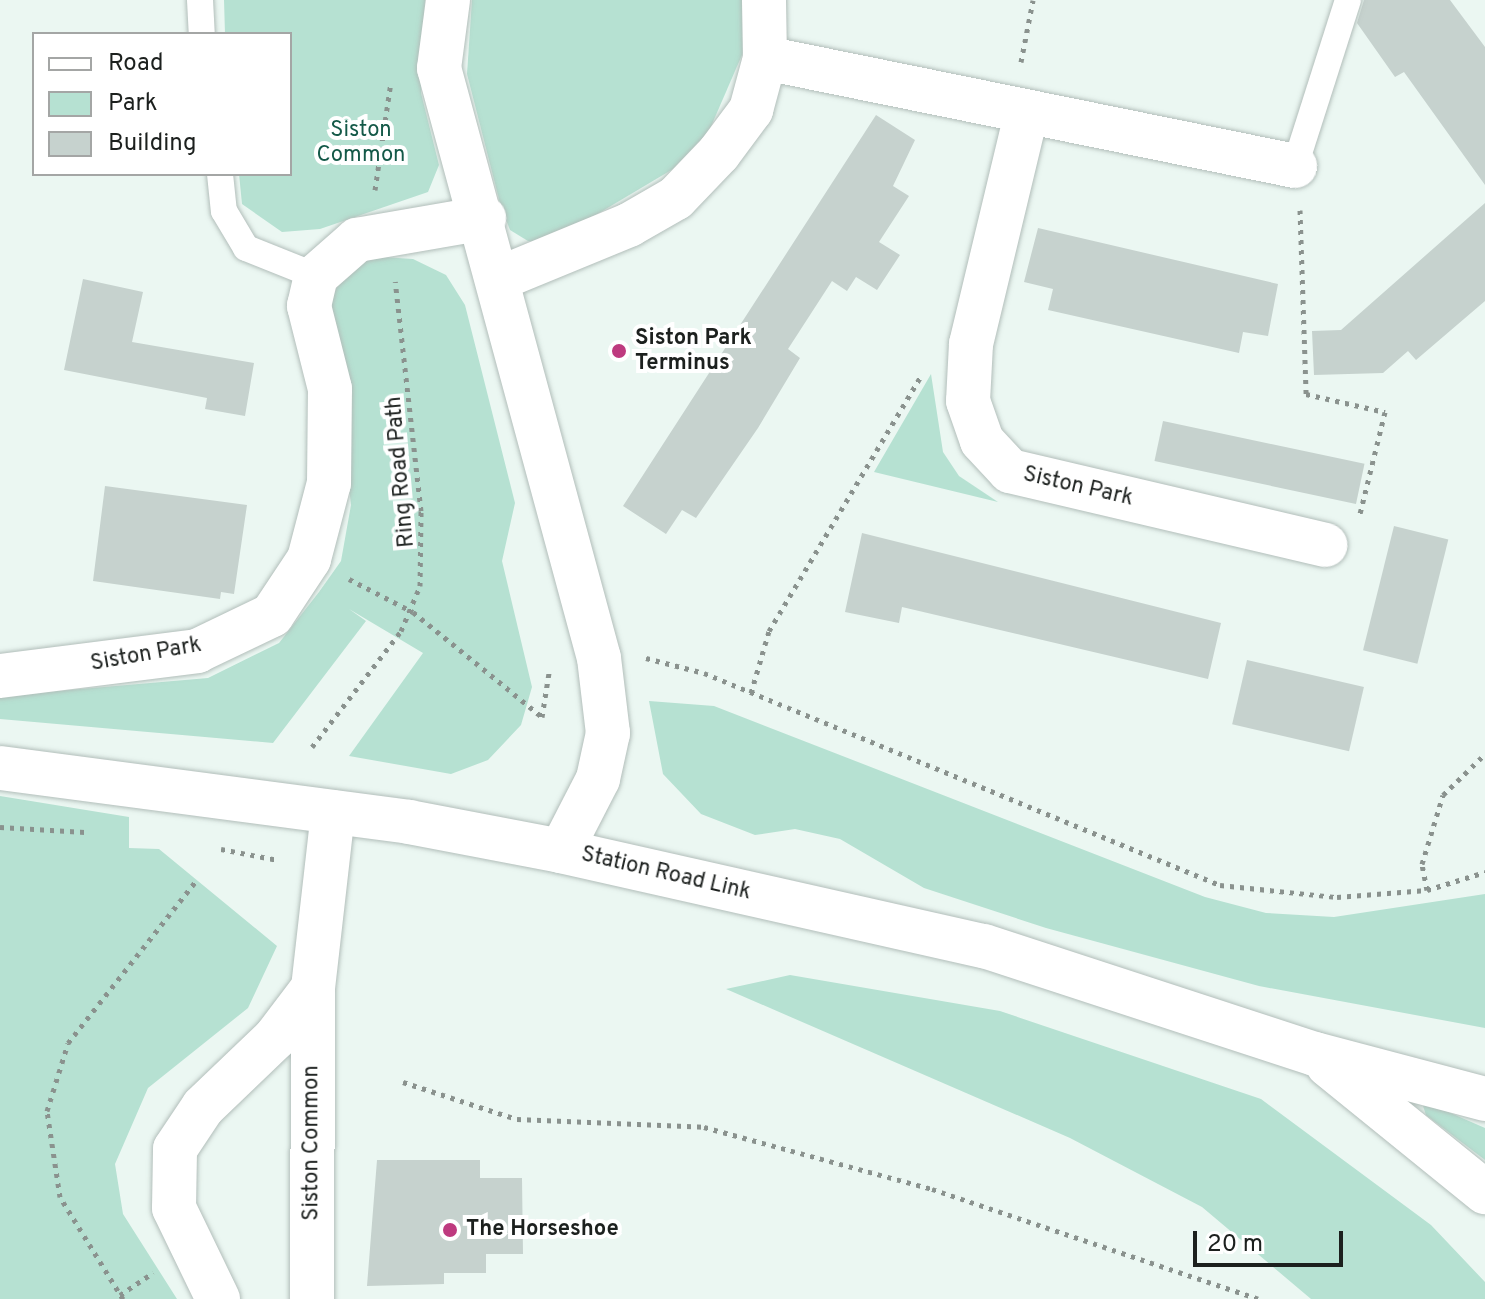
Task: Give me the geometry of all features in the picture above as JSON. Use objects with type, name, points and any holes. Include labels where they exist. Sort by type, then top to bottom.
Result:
[{"type":"street","points":[[448,0],[439,68],[484,218],[599,658],[608,733],[598,779],[561,851]]},
{"type":"street","points":[[498,279],[676,198],[751,110],[765,58],[764,0]]},
{"type":"street","points":[[765,58],[1019,113],[1295,166]]},
{"type":"street","name":"Siston Park","points":[[1019,113],[971,344],[968,401],[982,441],[1010,471],[1325,545]]},
{"type":"street","points":[[316,276],[337,252],[367,237],[484,218]]},
{"type":"street","name":"Siston Park","points":[[0,676],[197,651],[272,615],[309,559],[333,442],[330,389],[309,306],[316,276]]},
{"type":"street","name":"Station Road Link","points":[[0,768],[333,812],[561,851],[984,946],[1315,1054],[1485,1099]]},
{"type":"street","name":"Siston Common","points":[[312,1299],[313,988],[333,812]]},
{"type":"street","points":[[218,1299],[174,1208],[175,1149],[203,1107],[275,1038],[313,988]]},
{"type":"street","name":"Station Road Link","points":[[1315,1054],[1485,1192]]},
{"type":"lane","points":[[200,0],[202,32]]},
{"type":"lane","points":[[1295,166],[1348,0]]},
{"type":"lane","points":[[220,176],[224,211],[246,248],[316,276]]},
{"type":"path","points":[[1019,113],[1033,0]]},
{"type":"path","points":[[376,203],[393,73]]},
{"type":"path","points":[[1295,166],[1305,261],[1306,394],[1385,412],[1351,550],[1325,545]]},
{"type":"path","name":"Ring Road Path","points":[[312,747],[413,612],[425,555],[404,316],[392,272]]},
{"type":"path","points":[[751,693],[769,631],[928,365]]},
{"type":"path","points":[[309,559],[413,612],[542,717],[550,667]]},
{"type":"path","points":[[631,658],[652,658],[751,693],[1220,885],[1337,897],[1427,890],[1485,872]]},
{"type":"path","points":[[1427,890],[1422,864],[1443,795],[1485,754]]},
{"type":"path","points":[[0,827],[102,832]]},
{"type":"path","points":[[206,846],[327,870]]},
{"type":"path","points":[[123,1299],[60,1197],[47,1111],[68,1043],[195,882]]},
{"type":"path","points":[[403,1082],[517,1119],[704,1127],[932,1189],[1258,1299]]},
{"type":"green space","name":"Siston Common","points":[[224,0],[425,0],[421,93],[439,165],[428,192],[320,229],[282,232],[242,204],[239,176],[292,176],[292,32],[225,32]]},
{"type":"green space","points":[[472,0],[745,0],[745,48],[709,131],[673,169],[547,244],[528,241],[510,230],[501,207],[467,74]]},
{"type":"green space","points":[[367,256],[413,259],[446,275],[465,305],[515,503],[502,561],[532,687],[521,725],[488,760],[451,774],[349,756],[423,653],[349,609],[366,621],[273,743],[0,719],[0,696],[208,678],[279,643],[341,561],[351,505],[329,306],[343,272]]},
{"type":"green space","points":[[931,374],[943,452],[959,476],[998,502],[874,472]]},
{"type":"green space","points":[[649,701],[714,706],[1205,897],[1266,913],[1334,917],[1485,894],[1485,1028],[1259,986],[1046,928],[924,888],[840,839],[795,829],[755,835],[701,814],[663,774]]},
{"type":"green space","points":[[0,796],[129,817],[129,848],[159,849],[277,946],[248,1008],[148,1088],[115,1164],[123,1214],[177,1299],[0,1299]]},
{"type":"green space","points":[[790,975],[1000,1011],[1261,1099],[1431,1225],[1485,1282],[1485,1299],[1311,1299],[1202,1207],[1070,1138],[726,989]]},
{"type":"green space","points":[[1430,1104],[1485,1128],[1485,1160],[1426,1115],[1423,1106]]},
{"type":"building","points":[[1364,0],[1450,0],[1485,47],[1485,185],[1404,72],[1395,77],[1357,23]]},
{"type":"building","points":[[876,115],[915,140],[893,186],[909,196],[879,242],[900,255],[877,290],[856,277],[847,291],[832,281],[788,349],[800,358],[758,428],[696,518],[682,510],[666,534],[623,506]]},
{"type":"building","points":[[1485,203],[1485,301],[1416,360],[1408,351],[1383,373],[1314,375],[1312,331],[1341,330]]},
{"type":"building","points":[[1038,228],[1278,284],[1268,336],[1243,332],[1239,353],[1048,310],[1053,289],[1024,282]]},
{"type":"building","points":[[83,279],[143,292],[132,342],[254,363],[245,416],[205,409],[207,398],[64,370]]},
{"type":"building","points":[[1163,421],[1364,464],[1356,504],[1154,461]]},
{"type":"building","points":[[105,486],[247,505],[234,594],[221,592],[220,599],[93,581]]},
{"type":"building","points":[[1394,526],[1448,540],[1417,664],[1363,650]]},
{"type":"building","points":[[862,533],[1221,623],[1208,679],[902,607],[899,623],[845,612]]},
{"type":"building","points":[[1247,660],[1364,687],[1349,751],[1232,724]]},
{"type":"building","name":"The Horseshoe","points":[[377,1160],[480,1160],[480,1178],[522,1178],[523,1254],[486,1254],[486,1273],[444,1273],[444,1284],[367,1286]]},
{"type":"place","name":"Siston Park Terminus","points":[[619,351]]},
{"type":"place","name":"The Horseshoe","points":[[450,1230]]}]
